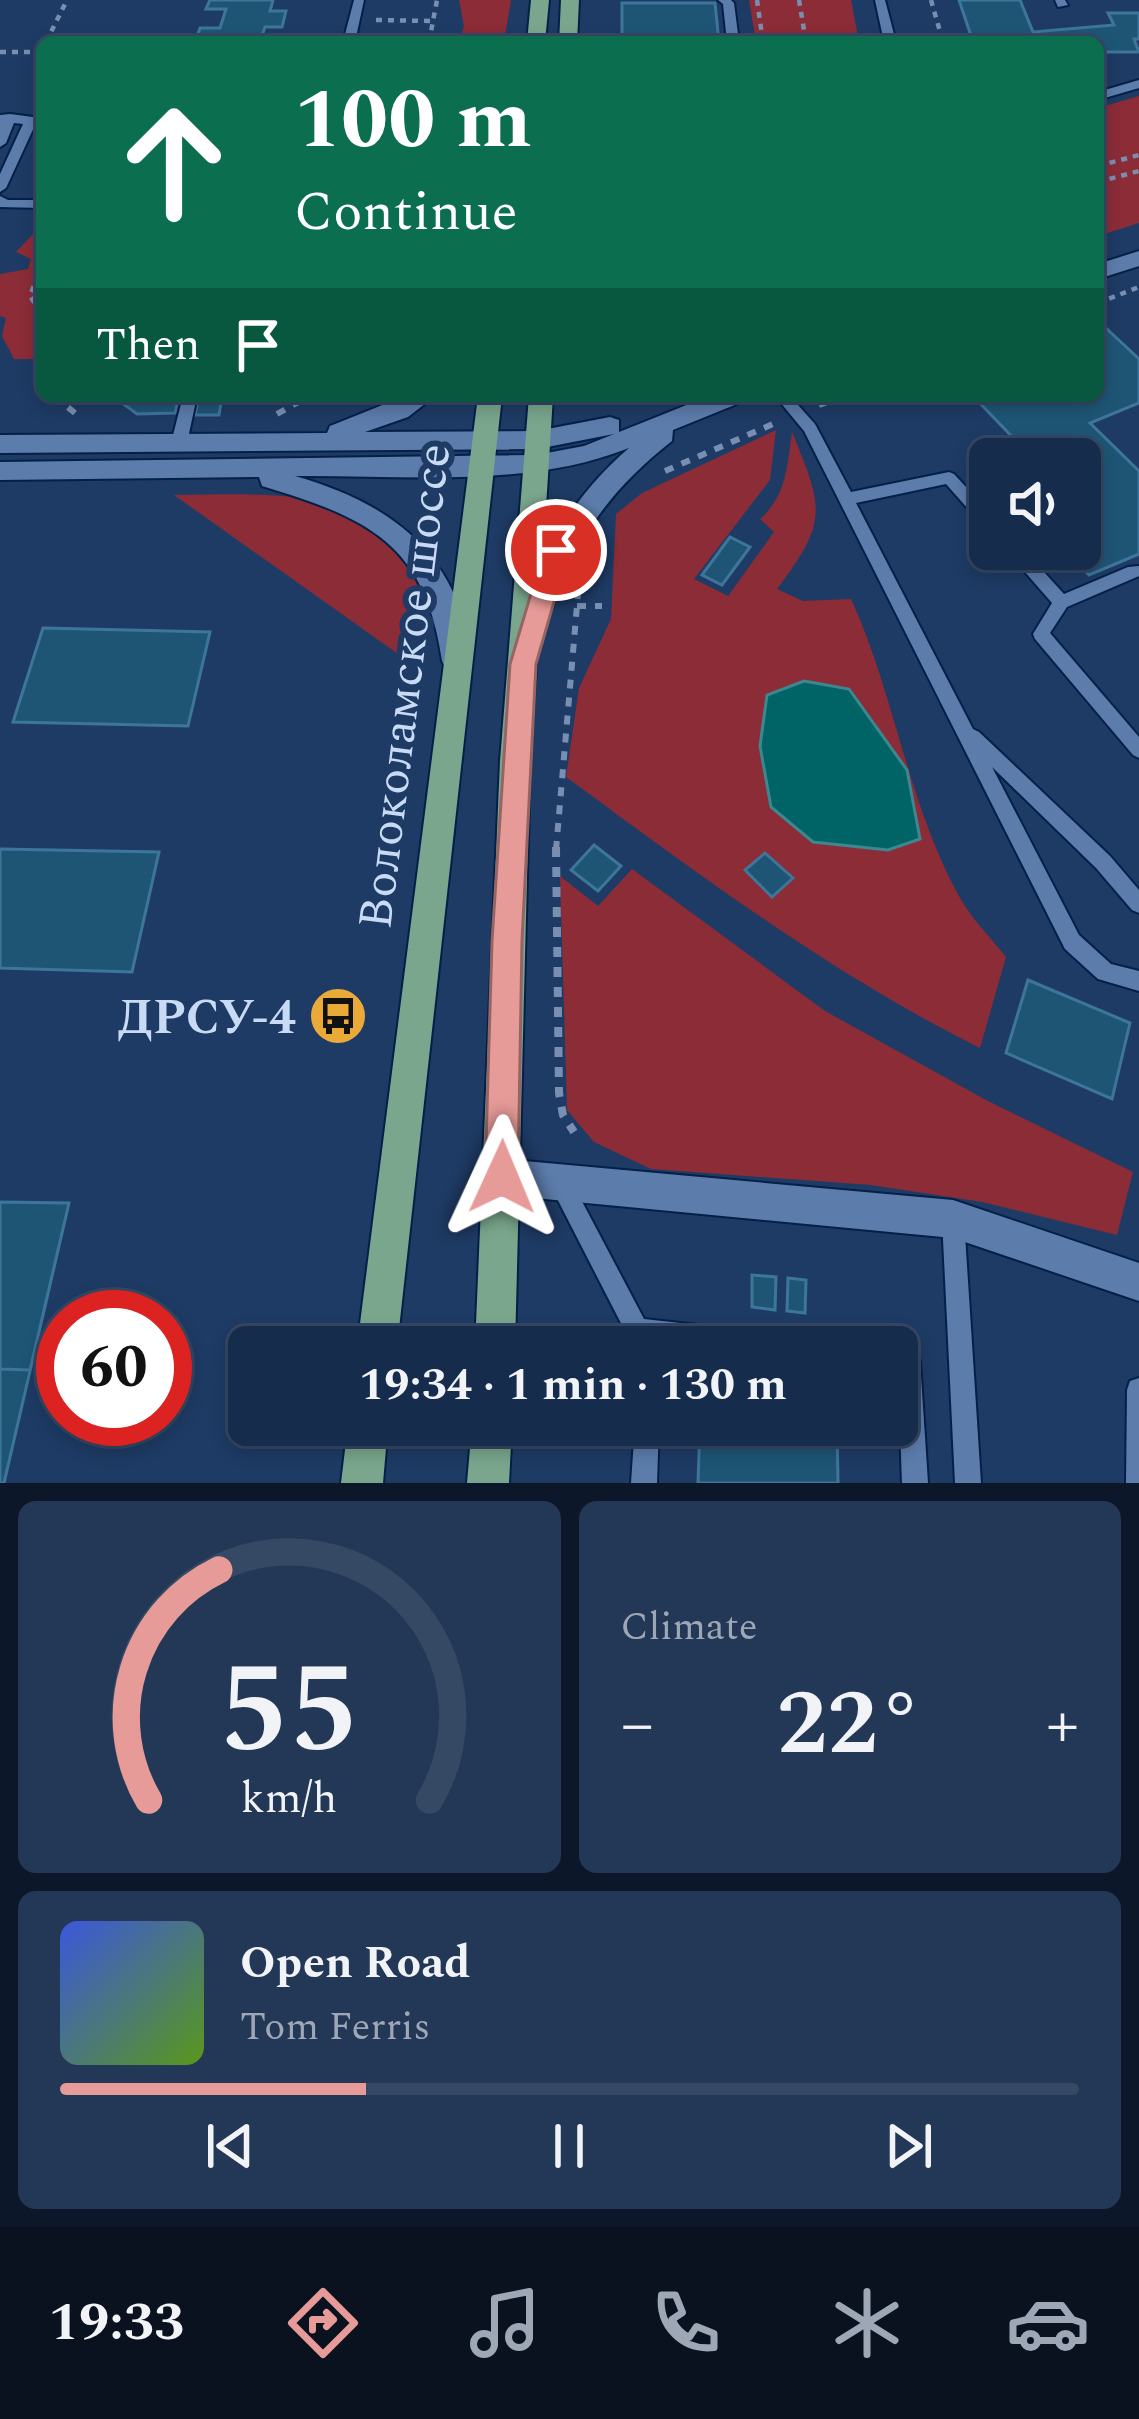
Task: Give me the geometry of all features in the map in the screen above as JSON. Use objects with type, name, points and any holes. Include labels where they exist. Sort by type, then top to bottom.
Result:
[{"type":"main road","points":[[537,36],[540,0]]},
{"type":"main road","points":[[568,36],[570,0]]},
{"type":"main road","name":"Волоколамское шоссе","points":[[379,1326],[489,402]]},
{"type":"main road","points":[[496,1326],[507,941],[541,402]]},
{"type":"main road","points":[[362,1483],[366,1446]]},
{"type":"main road","points":[[489,1483],[491,1446]]},
{"type":"street","points":[[1104,270],[1139,258]]},
{"type":"street","points":[[292,442],[369,424],[411,402]]},
{"type":"street","points":[[537,452],[578,435],[707,402]]},
{"type":"street","points":[[0,443],[292,442],[588,454],[717,402]]},
{"type":"street","points":[[523,664],[544,581],[570,527],[646,447],[692,414]]},
{"type":"street","points":[[0,471],[218,470],[485,452]]},
{"type":"street","points":[[218,470],[340,498],[391,528],[436,589],[455,646],[457,678]]},
{"type":"street","points":[[502,1177],[953,1219],[1139,1282]]},
{"type":"lane","points":[[351,36],[359,0]]},
{"type":"lane","points":[[724,0],[732,36]]},
{"type":"lane","points":[[880,0],[889,36]]},
{"type":"lane","points":[[1104,94],[1139,83]]},
{"type":"lane","points":[[0,143],[5,118],[36,121],[0,188]]},
{"type":"lane","points":[[2,204],[36,204]]},
{"type":"lane","points":[[179,443],[189,402]]},
{"type":"lane","points":[[787,402],[810,428],[1072,942],[1106,972],[1139,981]]},
{"type":"lane","points":[[846,499],[949,478],[969,500]]},
{"type":"lane","points":[[1032,570],[1061,602]]},
{"type":"lane","points":[[1134,571],[1061,602],[1041,634],[1139,750]]},
{"type":"lane","points":[[961,726],[1103,862],[1139,904]]},
{"type":"lane","points":[[559,1181],[633,1326]]},
{"type":"lane","points":[[953,1219],[968,1483]]},
{"type":"lane","points":[[1139,1390],[1139,1483]]},
{"type":"lane","points":[[644,1483],[645,1446]]},
{"type":"lane","points":[[912,1446],[914,1483]]},
{"type":"path","points":[[49,36],[67,0]]},
{"type":"path","points":[[430,36],[437,0]]},
{"type":"path","points":[[757,0],[763,36]]},
{"type":"path","points":[[799,0],[805,36]]},
{"type":"path","points":[[931,0],[941,36]]},
{"type":"path","points":[[355,20],[433,21]]},
{"type":"path","points":[[0,52],[36,51]]},
{"type":"path","points":[[1104,165],[1139,155]]},
{"type":"path","points":[[1111,163],[1124,175]]},
{"type":"path","points":[[1104,180],[1139,171]]},
{"type":"path","points":[[1104,300],[1139,287]]},
{"type":"path","points":[[62,402],[92,426]]},
{"type":"path","points":[[275,415],[298,402]]},
{"type":"path","points":[[663,472],[827,402]]},
{"type":"path","points":[[418,528],[433,511],[437,482]]},
{"type":"path","points":[[574,1132],[563,1114],[560,1093],[554,872],[580,580]]},
{"type":"path","points":[[577,606],[602,606]]},
{"type":"shaded area","points":[[459,0],[511,0],[505,36],[461,36],[464,26]]},
{"type":"shaded area","points":[[749,0],[851,0],[858,36],[755,36]]},
{"type":"shaded area","points":[[1139,96],[1139,223],[1104,234],[1104,106]]},
{"type":"shaded area","points":[[36,231],[36,359],[14,359],[2,336],[6,318],[0,316],[0,274],[28,269],[31,259],[16,252]]},
{"type":"shaded area","points":[[776,430],[770,480],[694,579],[728,596],[774,532],[760,519],[781,490],[792,432],[810,479],[816,513],[806,546],[777,589],[803,601],[851,599],[942,862],[965,906],[1006,957],[980,1048],[819,956],[566,777],[579,688],[611,619],[616,514],[642,493]]},
{"type":"shaded area","points":[[174,495],[306,499],[372,530],[391,544],[416,579],[426,622],[422,671]]},
{"type":"shaded area","points":[[804,681],[849,689],[907,770],[920,839],[888,850],[813,842],[771,807],[760,746],[767,695]]},
{"type":"shaded area","points":[[632,869],[825,1011],[986,1100],[1133,1172],[1117,1235],[982,1202],[871,1185],[651,1169],[594,1142],[567,1110],[560,876],[598,906]]},
{"type":"building","points":[[210,0],[273,0],[270,11],[286,11],[282,27],[265,27],[262,36],[197,36],[200,28],[220,28],[226,9],[206,9]]},
{"type":"building","points":[[959,0],[1020,0],[1033,32],[1114,25],[1108,13],[1139,13],[1139,39],[1134,39],[1139,52],[1104,52],[1104,36],[971,36]]},
{"type":"building","points":[[622,3],[715,3],[718,36],[622,36]]},
{"type":"building","points":[[1107,329],[1139,359],[1139,403],[1090,423],[1139,471],[1139,554],[1101,570],[1101,438],[1013,438],[979,402],[1104,402]]},
{"type":"building","points":[[178,402],[175,413],[137,414],[122,403]]},
{"type":"building","points":[[198,402],[221,402],[219,415],[195,415]]},
{"type":"building","points":[[730,537],[750,547],[722,585],[702,575]]},
{"type":"building","points":[[43,628],[210,632],[188,726],[13,722]]},
{"type":"building","points":[[594,845],[621,866],[598,891],[571,870]]},
{"type":"building","points":[[0,849],[159,852],[132,972],[0,968]]},
{"type":"building","points":[[765,853],[793,878],[772,897],[745,870]]},
{"type":"building","points":[[1028,980],[1130,1023],[1112,1099],[1006,1053]]},
{"type":"building","points":[[0,1202],[69,1203],[49,1290],[36,1290],[36,1344],[30,1370],[0,1369]]},
{"type":"building","points":[[0,1202],[69,1203],[49,1290],[36,1290],[36,1345],[4,1483],[0,1483]]},
{"type":"building","points":[[752,1275],[776,1277],[775,1310],[752,1307]]},
{"type":"building","points":[[788,1278],[806,1280],[805,1313],[787,1311]]},
{"type":"building","points":[[699,1446],[837,1446],[838,1483],[698,1483]]},
{"type":"place","name":"ДРСУ-4","points":[[338,1016]]},
{"type":"route","points":[[502,1177],[507,941],[523,664],[556,550]]}]
